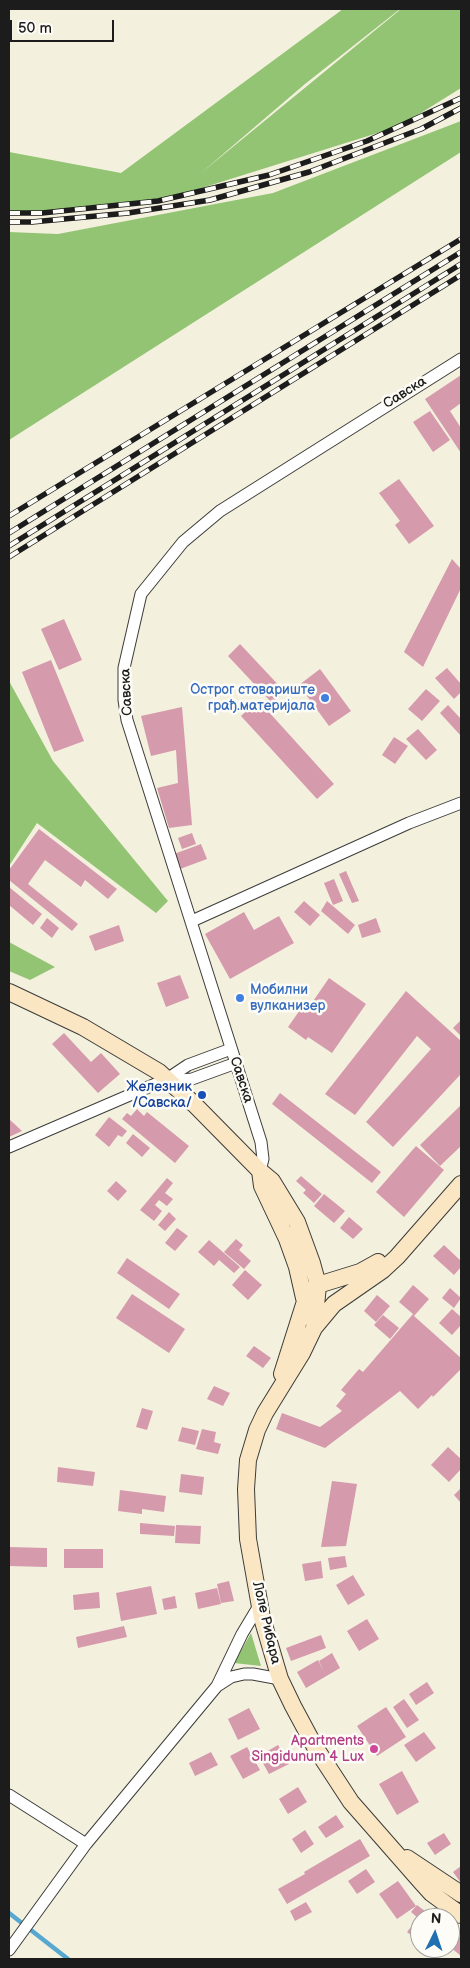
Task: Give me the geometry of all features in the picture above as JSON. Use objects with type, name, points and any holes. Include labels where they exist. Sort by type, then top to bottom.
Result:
[{"type":"main road","points":[[9,992],[101,1036],[167,1078],[279,1189],[297,1222],[318,1284]]},
{"type":"main road","name":"Савска","points":[[260,1172],[262,1186],[280,1223],[310,1302],[314,1328]]},
{"type":"main road","name":"Лоле Рибара","points":[[461,1184],[397,1257],[383,1270],[334,1304],[314,1328],[302,1353],[276,1392],[265,1413],[254,1439],[246,1475],[248,1533],[267,1637],[280,1679],[315,1747],[364,1818],[431,1892],[461,1916]]},
{"type":"main road","name":"Лоле Рибара","points":[[276,1392],[310,1302],[308,1292],[318,1284],[360,1272],[379,1261],[418,1232]]},
{"type":"main road","points":[[310,1302],[334,1304]]},
{"type":"main road","points":[[396,1852],[461,1894]]},
{"type":"street","name":"Савска","points":[[260,1172],[263,1159],[261,1142],[127,720],[124,700],[124,668],[141,594],[183,542],[220,511],[461,359]]},
{"type":"street","points":[[192,921],[409,823],[461,804]]},
{"type":"street","points":[[9,1148],[167,1078],[188,1065],[231,1049]]},
{"type":"street","points":[[167,1078],[192,1079],[236,1063]]},
{"type":"street","points":[[10,1949],[86,1844],[217,1686],[242,1634],[260,1604]]},
{"type":"street","points":[[217,1686],[231,1677],[244,1674],[280,1679]]},
{"type":"street","points":[[9,1795],[86,1844]]},
{"type":"green space","points":[[343,9],[400,9],[305,84],[201,173],[401,9],[461,9],[461,88],[400,126],[173,197],[42,213],[9,213],[9,152],[121,173]]},
{"type":"green space","points":[[461,121],[461,152],[9,440],[9,232],[58,234],[273,193]]},
{"type":"green space","points":[[9,681],[53,761],[168,901],[156,913],[37,823],[9,866]]},
{"type":"green space","points":[[9,942],[55,967],[30,980],[9,971]]},
{"type":"green space","points":[[251,1633],[261,1666],[234,1663]]},
{"type":"building","points":[[461,375],[461,403],[450,411],[461,428],[461,453],[425,399]]},
{"type":"building","points":[[430,411],[450,440],[433,452],[413,422]]},
{"type":"building","points":[[399,479],[434,526],[409,544],[395,525],[400,521],[379,493]]},
{"type":"building","points":[[452,559],[461,569],[461,588],[423,667],[404,652]]},
{"type":"building","points":[[64,619],[82,660],[59,670],[41,629]]},
{"type":"building","points":[[240,644],[285,692],[272,703],[228,656]]},
{"type":"building","points":[[51,660],[84,741],[54,752],[22,672]]},
{"type":"building","points":[[447,668],[461,684],[461,692],[454,699],[435,678]]},
{"type":"building","name":"Острог стовариште грађ.материјала","points":[[320,669],[351,711],[329,726],[299,685]]},
{"type":"building","points":[[426,689],[440,701],[422,721],[408,709]]},
{"type":"building","points":[[258,700],[334,784],[317,799],[241,716]]},
{"type":"building","points":[[448,705],[461,719],[461,736],[440,713]]},
{"type":"building","points":[[182,707],[192,825],[169,828],[157,788],[178,783],[176,750],[151,756],[141,716]]},
{"type":"building","points":[[418,729],[437,750],[426,760],[406,739]]},
{"type":"building","points":[[394,737],[408,746],[395,764],[382,755]]},
{"type":"building","points":[[39,829],[117,889],[108,899],[85,880],[81,887],[45,860],[28,884],[78,924],[72,931],[9,880],[9,870]]},
{"type":"building","points":[[192,833],[196,844],[182,849],[178,838]]},
{"type":"building","points":[[201,844],[207,859],[180,869],[174,854]]},
{"type":"building","points":[[346,871],[359,901],[352,903],[339,874]]},
{"type":"building","points":[[334,879],[343,901],[333,905],[324,883]]},
{"type":"building","points":[[9,887],[42,914],[33,925],[9,905]]},
{"type":"building","points":[[304,901],[320,915],[310,926],[294,912]]},
{"type":"building","points":[[327,901],[355,925],[348,934],[321,911]]},
{"type":"building","points":[[244,912],[254,930],[279,916],[294,943],[230,979],[205,934]]},
{"type":"building","points":[[47,918],[59,928],[52,938],[40,928]]},
{"type":"building","points":[[376,918],[381,932],[362,938],[358,925]]},
{"type":"building","points":[[119,925],[124,941],[95,951],[89,936]]},
{"type":"building","points":[[180,975],[189,998],[166,1007],[157,983]]},
{"type":"building","points":[[329,978],[366,1004],[332,1053],[308,1037],[306,1040],[288,1027],[300,1010],[305,1013]]},
{"type":"building","points":[[406,991],[461,1041],[461,1076],[393,1147],[366,1122],[431,1049],[417,1036],[355,1115],[325,1094]]},
{"type":"building","points":[[461,1020],[461,1036],[453,1028]]},
{"type":"building","points":[[64,1033],[91,1062],[101,1053],[120,1074],[98,1093],[52,1044]]},
{"type":"building","points":[[280,1093],[381,1172],[372,1183],[272,1104]]},
{"type":"building","points":[[461,1105],[461,1146],[440,1166],[420,1145]]},
{"type":"building","points":[[137,1109],[144,1116],[147,1112],[189,1146],[175,1163],[122,1119],[127,1113],[131,1116]]},
{"type":"building","points":[[109,1117],[127,1131],[122,1137],[118,1135],[109,1147],[95,1135]]},
{"type":"building","points":[[9,1119],[22,1131],[9,1137]]},
{"type":"building","points":[[133,1134],[150,1148],[142,1157],[126,1143]]},
{"type":"building","points":[[416,1146],[444,1170],[404,1217],[376,1192]]},
{"type":"building","points":[[301,1176],[322,1194],[314,1203],[303,1193],[306,1190],[296,1181]]},
{"type":"building","points":[[167,1178],[173,1183],[165,1193],[173,1199],[167,1206],[159,1200],[155,1205],[162,1211],[154,1221],[140,1210]]},
{"type":"building","points":[[116,1181],[127,1191],[118,1201],[107,1191]]},
{"type":"building","points":[[324,1194],[345,1211],[334,1223],[314,1206]]},
{"type":"building","points":[[169,1212],[176,1219],[165,1231],[158,1225]]},
{"type":"building","points":[[349,1217],[363,1229],[353,1239],[340,1228]]},
{"type":"building","points":[[177,1228],[188,1236],[175,1251],[165,1243]]},
{"type":"building","points":[[236,1239],[243,1245],[239,1250],[251,1261],[244,1269],[224,1252]]},
{"type":"building","points":[[209,1240],[240,1267],[234,1273],[219,1260],[214,1266],[198,1252]]},
{"type":"building","points":[[444,1245],[461,1261],[461,1267],[454,1275],[433,1256]]},
{"type":"building","points":[[127,1258],[180,1294],[169,1309],[117,1273]]},
{"type":"building","points":[[245,1270],[262,1285],[248,1300],[232,1285]]},
{"type":"building","points":[[413,1285],[429,1299],[414,1316],[461,1358],[461,1369],[418,1409],[400,1391],[325,1448],[276,1429],[282,1413],[320,1427],[342,1411],[336,1406],[346,1394],[341,1390],[359,1369],[363,1372],[413,1314],[399,1302]]},
{"type":"building","points":[[450,1288],[461,1298],[454,1308],[442,1298]]},
{"type":"building","points":[[132,1294],[185,1329],[169,1353],[116,1318]]},
{"type":"building","points":[[377,1295],[390,1306],[376,1322],[364,1311]]},
{"type":"building","points":[[452,1309],[461,1317],[461,1325],[452,1335],[439,1323]]},
{"type":"building","points":[[383,1315],[399,1328],[390,1339],[374,1325]]},
{"type":"building","points":[[254,1346],[271,1358],[263,1368],[246,1356]]},
{"type":"building","points":[[214,1386],[230,1393],[223,1406],[207,1399]]},
{"type":"building","points":[[142,1408],[153,1411],[147,1430],[136,1427]]},
{"type":"building","points":[[182,1427],[199,1431],[195,1445],[178,1441]]},
{"type":"building","points":[[202,1429],[216,1432],[214,1442],[221,1444],[218,1454],[196,1449]]},
{"type":"building","points":[[448,1447],[461,1459],[461,1469],[449,1482],[431,1465]]},
{"type":"building","points":[[58,1467],[95,1472],[93,1486],[57,1482]]},
{"type":"building","points":[[181,1474],[204,1477],[202,1495],[179,1492]]},
{"type":"building","points":[[332,1481],[357,1484],[346,1546],[321,1547]]},
{"type":"building","points":[[461,1488],[461,1503],[454,1495]]},
{"type":"building","points":[[120,1490],[166,1496],[164,1512],[142,1509],[142,1514],[118,1511]]},
{"type":"building","points":[[140,1523],[175,1526],[174,1536],[140,1534]]},
{"type":"building","points":[[176,1525],[201,1526],[200,1544],[175,1543]]},
{"type":"building","points":[[9,1547],[47,1548],[47,1567],[9,1566]]},
{"type":"building","points":[[64,1549],[103,1549],[103,1568],[64,1568]]},
{"type":"building","points":[[345,1556],[347,1567],[330,1570],[328,1558]]},
{"type":"building","points":[[321,1561],[323,1578],[305,1581],[302,1564]]},
{"type":"building","points":[[353,1575],[365,1595],[348,1605],[336,1585]]},
{"type":"building","points":[[229,1581],[234,1601],[221,1603],[217,1584]]},
{"type":"building","points":[[151,1586],[157,1614],[121,1621],[116,1593]]},
{"type":"building","points":[[217,1588],[221,1604],[198,1609],[195,1593]]},
{"type":"building","points":[[99,1592],[100,1608],[74,1610],[73,1595]]},
{"type":"building","points":[[175,1596],[177,1608],[164,1610],[162,1599]]},
{"type":"building","points":[[367,1619],[379,1639],[359,1651],[347,1631]]},
{"type":"building","points":[[124,1626],[127,1637],[78,1648],[76,1637]]},
{"type":"building","points":[[321,1635],[326,1648],[291,1661],[286,1648]]},
{"type":"building","points":[[332,1653],[340,1668],[306,1688],[297,1672],[318,1660],[324,1672],[319,1661]]},
{"type":"building","points":[[427,1682],[434,1693],[416,1705],[409,1694]]},
{"type":"building","points":[[404,1699],[419,1720],[407,1728],[393,1707]]},
{"type":"building","points":[[386,1707],[406,1737],[377,1756],[357,1726]]},
{"type":"building","points":[[249,1708],[260,1729],[238,1740],[228,1719]]},
{"type":"building","points":[[424,1732],[436,1748],[416,1762],[404,1745]]},
{"type":"building","points":[[278,1745],[289,1764],[269,1774],[259,1756]]},
{"type":"building","points":[[247,1747],[260,1770],[243,1779],[230,1756]]},
{"type":"building","points":[[211,1752],[218,1765],[195,1776],[189,1763]]},
{"type":"building","points":[[402,1771],[419,1802],[397,1815],[379,1784]]},
{"type":"building","points":[[298,1787],[307,1802],[288,1814],[279,1799]]},
{"type":"building","points":[[336,1815],[344,1827],[326,1838],[318,1827]]},
{"type":"building","points":[[305,1830],[314,1844],[301,1853],[292,1839]]},
{"type":"building","points":[[444,1833],[451,1844],[435,1855],[427,1843]]},
{"type":"building","points":[[360,1839],[370,1856],[287,1904],[278,1889]]},
{"type":"building","points":[[461,1866],[461,1883],[453,1872]]},
{"type":"building","points":[[366,1869],[375,1882],[357,1894],[348,1881]]},
{"type":"building","points":[[398,1881],[416,1906],[410,1908],[410,1910],[397,1919],[379,1894]]},
{"type":"building","points":[[306,1902],[312,1912],[295,1921],[290,1911]]},
{"type":"building","points":[[460,1937],[461,1938],[460,1955]]},
{"type":"waterway","points":[[9,1913],[68,1959]]},
{"type":"railway","points":[[9,213],[42,213],[158,201],[269,175],[367,141],[461,98]]},
{"type":"railway","points":[[9,222],[32,222],[128,213],[210,200],[309,172],[421,129],[461,108]]},
{"type":"railway","points":[[9,516],[461,239]]},
{"type":"railway","points":[[9,533],[461,252]]},
{"type":"railway","points":[[9,546],[461,264]]},
{"type":"railway","points":[[9,557],[461,275]]},
{"type":"place","name":"Острог стовариште грађ.материјала","points":[[325,698]]},
{"type":"place","name":"Мобилни вулканизер","points":[[240,998]]},
{"type":"place","name":"Железник /Савска/","points":[[202,1095]]},
{"type":"place","name":"Apartments Singidunum 4 Lux","points":[[374,1749]]}]
